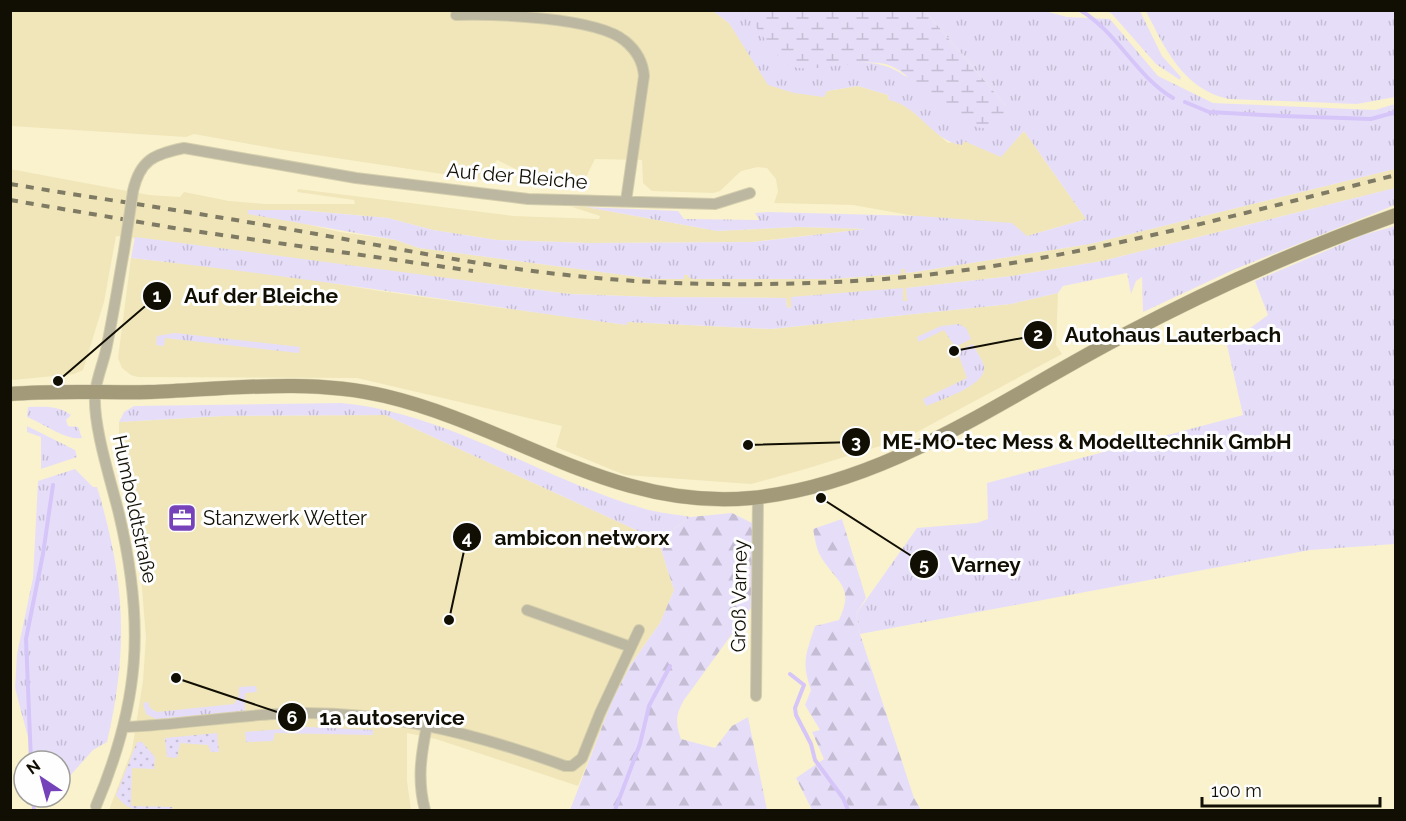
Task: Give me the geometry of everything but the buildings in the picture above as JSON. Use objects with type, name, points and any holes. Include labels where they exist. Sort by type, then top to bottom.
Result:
[{"type":"main road","points":[[10,394],[95,394],[301,387],[358,390],[399,399],[452,416],[597,476],[642,491],[688,498],[758,496],[828,482],[929,443],[1157,318],[1272,265],[1395,215]]},
{"type":"street","points":[[456,15],[494,14],[584,25],[602,29],[624,40],[640,59],[644,76],[626,201]]},
{"type":"street","name":"Auf der Bleiche","points":[[95,394],[110,333],[133,191],[141,166],[158,155],[184,148],[356,178],[562,201],[715,204],[750,193]]},
{"type":"street","name":"Humboldtstraße","points":[[95,394],[104,455],[129,556],[136,608],[133,688],[125,727],[96,806]]},
{"type":"street","name":"Groß Varney","points":[[756,696],[758,496]]},
{"type":"street","points":[[527,610],[631,647]]},
{"type":"street","points":[[125,727],[303,713],[368,717],[427,725],[499,742],[565,766],[572,766],[582,758],[589,746],[600,713],[639,630]]},
{"type":"street","points":[[424,810],[420,788],[420,759],[427,725]]},
{"type":"shaded area","points":[[10,11],[713,11],[729,23],[747,49],[827,91],[858,86],[888,95],[889,100],[903,103],[948,143],[963,140],[1001,156],[1024,131],[1086,219],[1027,236],[853,205],[774,203],[778,192],[776,179],[767,168],[758,167],[741,171],[720,191],[713,193],[652,191],[643,183],[642,160],[595,159],[580,189],[532,177],[497,160],[482,180],[194,134],[186,137],[11,126]]},
{"type":"shaded area","points":[[10,169],[149,195],[180,197],[184,192],[229,201],[265,204],[355,204],[354,200],[297,192],[298,189],[513,216],[599,219],[600,216],[572,207],[586,207],[717,231],[798,227],[867,229],[752,242],[590,243],[497,240],[433,230],[388,218],[299,210],[248,210],[340,232],[396,240],[419,248],[654,279],[684,279],[684,275],[689,275],[830,279],[900,274],[900,269],[905,269],[906,273],[915,272],[1090,244],[1395,169],[1396,188],[1102,261],[1012,276],[907,288],[907,301],[903,301],[903,289],[791,298],[791,308],[787,307],[786,298],[571,294],[116,236],[104,302],[83,370],[74,374],[13,380],[10,376]]},
{"type":"shaded area","points":[[131,258],[277,274],[380,291],[627,325],[627,322],[771,329],[1011,304],[1058,293],[1056,345],[1062,354],[906,438],[802,470],[751,484],[625,475],[556,447],[562,426],[357,378],[138,377],[131,375],[122,368],[118,358]]},
{"type":"shaded area","points":[[385,415],[658,540],[674,590],[660,623],[631,664],[578,786],[436,739],[407,733],[407,781],[411,810],[109,810],[132,750],[143,681],[146,637],[140,565],[119,459],[119,422],[224,416]]},
{"type":"green space","points":[[713,11],[744,11],[787,64],[799,68],[854,62],[881,65],[905,76],[1006,106],[925,11],[1045,11],[1067,17],[1110,19],[1158,76],[1213,103],[1375,110],[1395,104],[1395,169],[1090,244],[915,272],[905,273],[905,269],[901,269],[901,274],[830,279],[693,279],[684,275],[684,279],[654,279],[419,248],[396,240],[248,214],[248,210],[299,210],[388,218],[433,230],[497,240],[590,243],[753,242],[866,229],[798,227],[717,231],[586,207],[678,211],[684,219],[759,220],[755,213],[768,212],[919,216],[1012,223],[1027,236],[1086,219],[1024,131],[1001,157],[964,141],[962,145],[951,142],[934,131],[909,109],[889,100],[888,95],[858,86],[827,91],[824,97],[794,93],[768,85],[729,23]]},
{"type":"green space","points":[[744,11],[925,11],[1006,106],[1002,123],[989,128],[975,126],[960,119],[891,66],[866,63],[809,69],[787,64]]},
{"type":"green space","points":[[1107,11],[1140,11],[1162,56],[1181,77],[1180,80],[1156,64]]},
{"type":"green space","points":[[1146,11],[1395,11],[1395,97],[1357,104],[1229,99],[1213,94],[1200,87],[1178,66]]},
{"type":"green space","points":[[1395,188],[1395,205],[1233,270],[1143,312],[1142,277],[1136,281],[1131,294],[1127,273],[1063,286],[1058,293],[1011,304],[771,329],[627,322],[627,325],[317,281],[131,258],[135,237],[570,294],[786,298],[787,307],[791,308],[791,297],[903,288],[903,301],[907,301],[906,288],[1012,276],[1102,261]]},
{"type":"green space","points":[[1395,226],[1395,544],[1310,550],[860,634],[856,614],[917,528],[977,523],[988,519],[987,483],[1243,415],[1227,345],[1268,315],[1255,281],[1363,235]]},
{"type":"green space","points":[[959,324],[966,328],[971,339],[955,347],[944,330],[919,342],[917,337],[941,326]]},
{"type":"green space","points":[[175,333],[300,347],[299,353],[165,338],[164,346],[156,345],[157,336]]},
{"type":"green space","points":[[973,344],[984,366],[979,379],[962,391],[926,406],[923,399],[967,378],[957,351]]},
{"type":"green space","points":[[341,403],[380,409],[419,419],[604,495],[648,510],[691,517],[658,540],[385,415],[224,416],[119,422],[124,412],[134,406]]},
{"type":"green space","points":[[28,407],[50,407],[66,412],[71,415],[66,420],[68,426],[78,427],[82,438],[69,437],[27,417]]},
{"type":"green space","points":[[27,426],[75,450],[77,457],[41,469],[41,437],[27,432]]},
{"type":"green space","points":[[75,469],[93,487],[97,487],[118,583],[121,614],[119,675],[107,742],[93,750],[72,774],[72,749],[30,749],[15,688],[17,654],[33,578],[38,481]]},
{"type":"green space","points":[[732,513],[754,524],[753,605],[684,700],[679,710],[677,723],[681,739],[715,748],[732,726],[748,717],[767,810],[570,810],[612,701],[631,664],[660,623],[674,590],[658,540],[691,517]]},
{"type":"green space","points":[[842,519],[866,598],[856,614],[860,634],[914,798],[921,810],[812,810],[796,778],[824,759],[812,732],[820,730],[805,705],[811,690],[805,665],[807,651],[815,626],[839,620],[845,599],[845,592],[838,579],[819,554],[813,529]]},
{"type":"green space","points":[[256,686],[257,692],[245,693],[245,711],[156,719],[146,714],[143,703],[148,702],[150,708],[157,712],[234,704],[239,696],[239,687]]},
{"type":"green space","points":[[307,727],[373,730],[373,735],[275,733],[273,741],[246,742],[245,732]]},
{"type":"green space","points":[[217,733],[219,752],[211,752],[208,745],[180,743],[177,758],[167,757],[165,738]]},
{"type":"green space","points":[[137,742],[142,742],[155,757],[154,769],[132,768],[131,806],[173,807],[171,810],[134,809],[127,806],[116,795]]},
{"type":"waterway","points":[[1080,10],[1105,30],[1148,78],[1173,98]]},
{"type":"waterway","points":[[1185,102],[1209,112],[1283,116],[1371,119],[1396,112]]},
{"type":"waterway","points":[[31,749],[26,639],[43,554],[53,485]]},
{"type":"waterway","points":[[615,810],[640,744],[649,706],[670,666]]},
{"type":"waterway","points":[[790,674],[804,685],[795,708],[796,715],[811,744],[815,760],[843,798],[848,810]]},
{"type":"railway","points":[[10,184],[214,216],[531,271],[634,281],[768,284],[906,277],[1048,257],[1188,227],[1396,175]]},
{"type":"railway","points":[[10,200],[180,229],[473,271]]},
{"type":"place","name":"Autohaus Lauterbach","points":[[954,351]]},
{"type":"place","name":"Auf der Bleiche","points":[[58,381]]},
{"type":"place","name":"ME-MO-tec Mess & Modelltechnik GmbH","points":[[748,445]]},
{"type":"place","name":"Varney","points":[[821,498]]},
{"type":"place","name":"Stanzwerk Wetter","points":[[182,518]]},
{"type":"place","name":"ambicon networx","points":[[449,620]]},
{"type":"place","name":"1a autoservice","points":[[176,678]]}]
